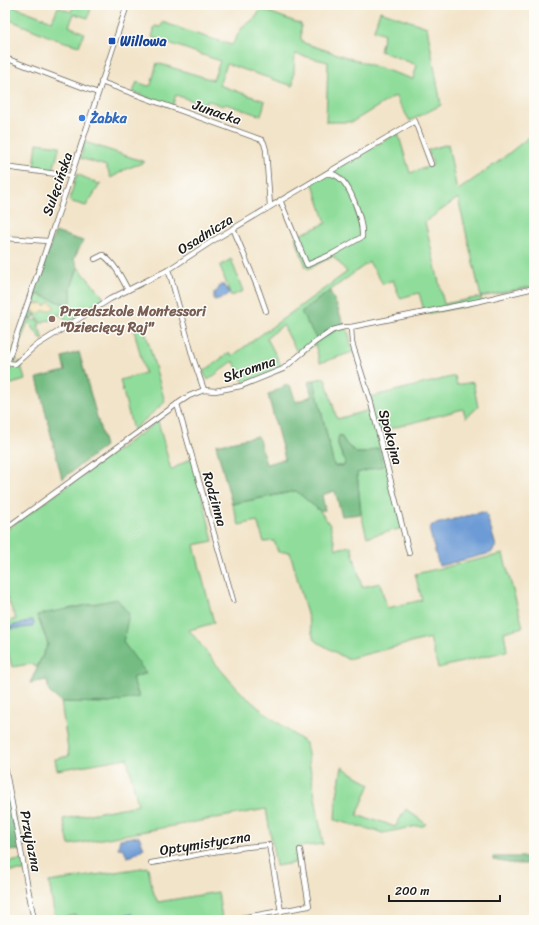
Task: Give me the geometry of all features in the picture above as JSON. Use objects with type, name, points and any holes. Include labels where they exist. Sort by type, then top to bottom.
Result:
[{"type":"street","points":[[5,10],[7,5]]},
{"type":"street","name":"Sulęcińska","points":[[5,369],[71,176],[127,5]]},
{"type":"street","points":[[5,58],[98,93]]},
{"type":"street","name":"Junacka","points":[[101,82],[262,140],[266,150],[270,206]]},
{"type":"street","name":"Osadnicza","points":[[7,363],[15,364],[34,347],[110,299],[168,270],[233,228],[415,121],[430,164]]},
{"type":"street","points":[[5,167],[71,176]]},
{"type":"street","points":[[280,200],[307,265],[332,254],[362,237],[362,228],[349,190],[344,182],[337,177],[332,174],[324,174]]},
{"type":"street","points":[[233,228],[266,311]]},
{"type":"street","points":[[5,238],[48,241]]},
{"type":"street","points":[[95,260],[103,256],[109,260],[128,290]]},
{"type":"street","points":[[168,270],[193,358],[204,390]]},
{"type":"street","name":"Skromna","points":[[5,528],[189,396],[204,390],[216,391],[241,386],[283,369],[332,330],[344,326],[351,326],[480,301],[534,288]]},
{"type":"street","name":"Spokojna","points":[[351,326],[352,343],[371,403],[409,553]]},
{"type":"street","name":"Rodzinna","points":[[177,404],[233,600]]},
{"type":"street","name":"Przyjazna","points":[[5,767],[34,920]]},
{"type":"street","name":"Optymistyczna","points":[[151,863],[187,858],[225,850],[269,845],[281,911]]},
{"type":"street","points":[[229,920],[309,906],[300,850]]},
{"type":"green space","points":[[6,5],[10,5],[52,21],[58,7],[71,12],[74,5],[92,5],[88,18],[74,14],[69,26],[84,33],[79,46],[55,39],[5,18]]},
{"type":"green space","points":[[261,9],[301,24],[301,39],[304,43],[413,79],[417,65],[380,51],[384,34],[374,30],[380,11],[427,27],[441,105],[410,121],[395,96],[352,122],[326,122],[328,62],[295,54],[293,86],[227,64],[219,85],[265,101],[261,116],[226,104],[223,106],[209,101],[201,104],[176,95],[172,107],[133,92],[137,82],[148,86],[151,85],[157,63],[213,80],[220,61],[152,37],[155,26],[161,27],[163,22],[232,45],[241,29],[256,17]]},
{"type":"green space","points":[[398,133],[410,173],[433,165],[428,150],[448,144],[457,191],[498,162],[534,133],[534,286],[481,297],[482,303],[425,314],[419,293],[400,298],[393,280],[383,284],[369,262],[301,312],[344,326],[348,331],[353,352],[320,363],[315,344],[299,356],[283,325],[267,338],[283,369],[245,385],[234,362],[232,362],[208,380],[203,372],[230,352],[232,356],[347,272],[333,256],[308,269],[306,267],[295,237],[326,223],[312,181]],"holes":[[[458,198],[481,297],[444,304],[425,222]]]},
{"type":"green space","points":[[85,142],[145,162],[126,169],[111,178],[106,166],[80,158]]},
{"type":"green space","points":[[37,143],[60,146],[53,170],[34,168]]},
{"type":"green space","points":[[77,174],[99,184],[101,183],[86,206],[69,201]]},
{"type":"green space","points":[[55,232],[83,241],[74,259],[78,267],[71,288],[71,301],[69,306],[37,294],[32,309],[36,316],[28,320],[29,317],[26,315]]},
{"type":"green space","points":[[231,259],[243,291],[231,296],[220,266]]},
{"type":"green space","points":[[78,267],[105,299],[67,324],[60,314],[41,323],[32,309],[37,294],[71,301],[71,288]]},
{"type":"green space","points":[[330,291],[344,326],[317,340],[301,312]]},
{"type":"green space","points":[[26,315],[29,317],[29,320],[32,318],[34,321],[37,319],[40,325],[38,326],[44,339],[42,340],[28,321],[15,357],[17,360],[14,361],[11,358]]},
{"type":"green space","points":[[144,327],[165,402],[133,430],[120,380],[145,373],[134,330]]},
{"type":"green space","points":[[79,352],[105,446],[62,479],[37,378],[65,371],[62,357]]},
{"type":"green space","points":[[20,361],[25,380],[5,386],[6,378]]},
{"type":"green space","points":[[455,376],[457,385],[473,382],[478,407],[466,418],[463,409],[378,432],[403,528],[367,537],[361,514],[357,473],[383,466],[378,448],[364,453],[357,453],[347,445],[341,436],[339,436],[338,445],[345,461],[344,466],[334,466],[314,380],[325,378],[337,419],[373,409],[370,397]]},
{"type":"green space","points":[[314,380],[334,466],[344,466],[345,461],[338,445],[339,435],[347,445],[357,453],[364,453],[378,448],[383,466],[357,473],[361,514],[342,516],[335,491],[322,495],[325,510],[320,511],[296,491],[232,504],[216,445],[258,436],[266,464],[285,459],[268,395],[286,385],[290,385],[296,402],[312,396],[308,382]]},
{"type":"green space","points":[[158,421],[171,470],[193,457],[213,541],[194,545],[214,623],[189,630],[223,672],[245,696],[306,743],[323,844],[298,847],[300,862],[276,866],[266,809],[69,845],[63,819],[138,805],[127,758],[57,770],[55,759],[69,756],[61,702],[110,703],[139,696],[132,678],[146,673],[37,616],[48,644],[37,667],[30,664],[12,667],[5,640],[5,622],[16,619],[5,593],[5,531]]},
{"type":"green space","points":[[296,491],[320,511],[330,525],[336,549],[351,546],[362,587],[380,583],[387,608],[422,600],[415,574],[503,554],[523,627],[504,632],[507,651],[438,668],[430,638],[347,659],[314,640],[290,552],[278,552],[274,541],[264,542],[257,521],[239,525],[232,504]]},
{"type":"green space","points":[[117,599],[129,614],[123,642],[146,673],[132,678],[139,697],[110,703],[61,702],[49,692],[47,680],[30,683],[48,644],[37,615]]},
{"type":"green space","points":[[5,766],[21,850],[5,851]]},
{"type":"green space","points":[[342,767],[370,784],[357,815],[371,820],[374,819],[395,827],[406,809],[426,824],[424,826],[383,833],[335,820],[336,801]]},
{"type":"green space","points":[[493,857],[534,857],[534,864],[515,864],[493,860]]},
{"type":"green space","points":[[24,860],[25,871],[8,871],[7,868],[5,868],[5,862]]},
{"type":"green space","points":[[148,867],[150,881],[158,902],[218,892],[222,918],[211,920],[77,920],[76,915],[55,919],[49,882]]},
{"type":"sand","points":[[50,302],[54,305],[54,308],[50,310],[43,310],[41,313],[35,313],[32,309],[34,303],[42,303],[45,306]]},
{"type":"water","points":[[220,285],[224,285],[229,294],[223,298],[214,300],[214,293],[218,290]]},
{"type":"water","points":[[482,512],[486,513],[496,546],[491,553],[439,566],[429,529],[432,525]]},
{"type":"water","points":[[33,620],[34,623],[32,627],[10,629],[12,626],[25,623]]},
{"type":"water","points":[[139,836],[144,848],[132,856],[127,857],[124,849],[118,848],[120,839]]},
{"type":"water","points":[[132,914],[132,920],[98,920],[99,919]]},
{"type":"place","name":"Willowa","points":[[112,41]]},
{"type":"place","name":"Żabka","points":[[82,118]]},
{"type":"place","name":"Przedszkole Montessori \"Dziecięcy Raj\"","points":[[52,319]]}]
